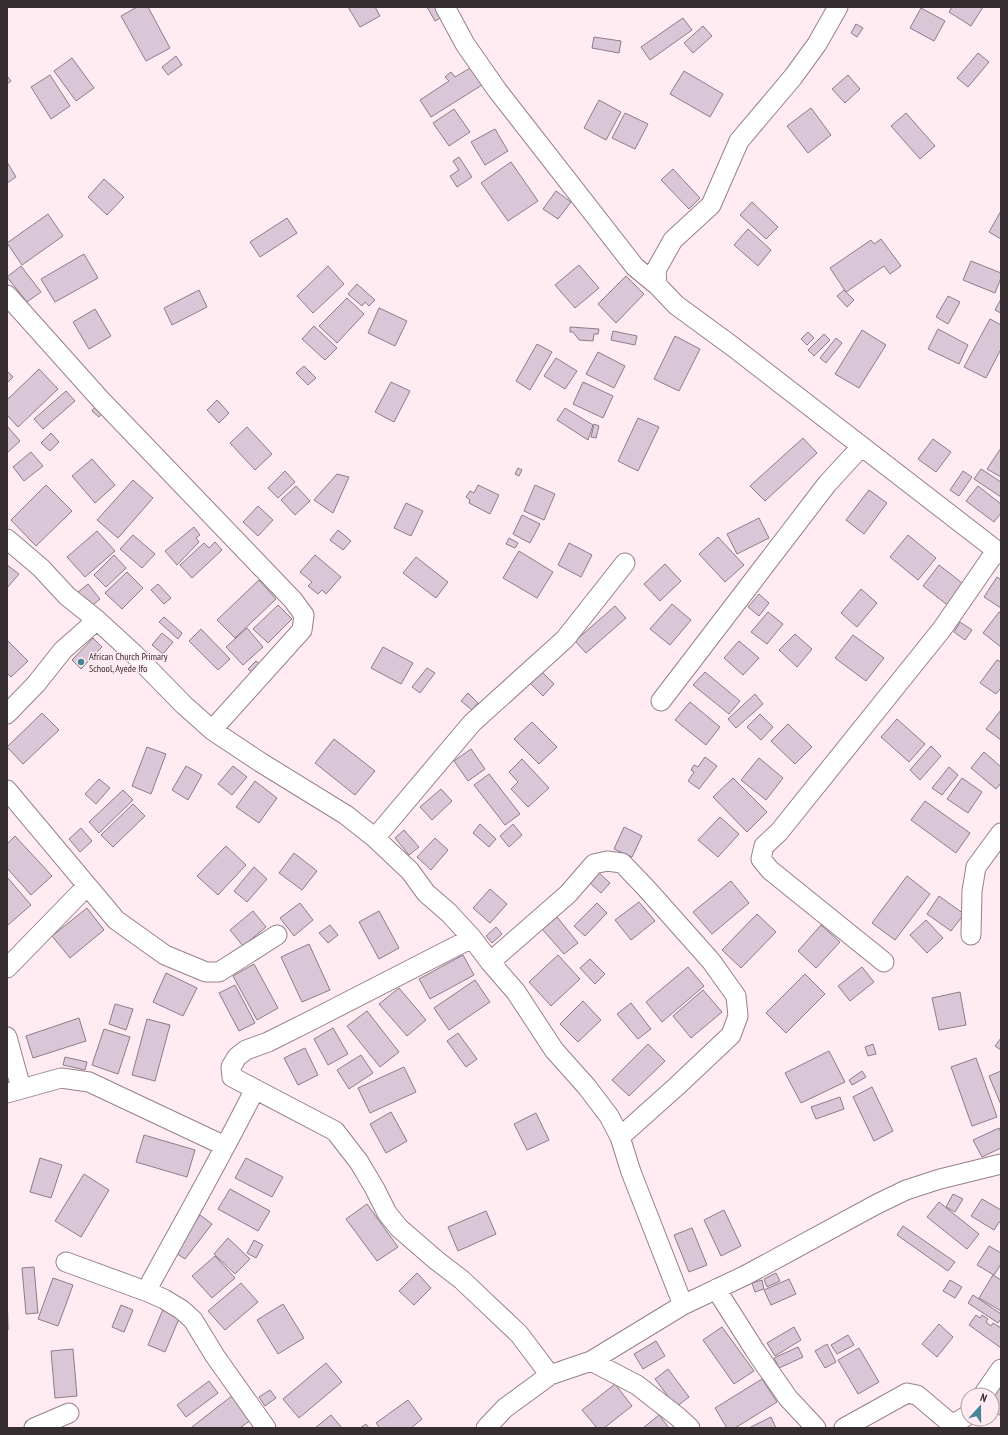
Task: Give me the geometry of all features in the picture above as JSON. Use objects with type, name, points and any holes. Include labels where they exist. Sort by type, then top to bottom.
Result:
[{"type":"street","points":[[445,7],[465,44],[497,90],[635,267],[657,285],[676,305],[732,346],[999,552],[942,629],[779,832],[764,846],[762,858],[770,870],[884,962]]},
{"type":"street","points":[[657,285],[656,270],[673,240],[711,205],[740,141],[797,72],[817,44],[838,7]]},
{"type":"street","points":[[7,294],[100,399],[293,600],[304,615],[302,630],[212,730]]},
{"type":"street","points":[[661,700],[827,484],[861,447]]},
{"type":"street","points":[[7,538],[41,568],[67,596],[97,620],[133,653],[184,705],[212,730],[260,762],[346,815],[375,838],[410,870],[426,893],[449,913],[472,938],[490,962],[516,992],[554,1050],[587,1087],[609,1116],[620,1137],[631,1172],[683,1305]]},
{"type":"street","points":[[375,838],[472,723],[565,639],[624,564]]},
{"type":"street","points":[[7,714],[36,684],[63,650],[97,620]]},
{"type":"street","points":[[7,790],[116,920],[165,955],[206,972],[219,972],[277,935]]},
{"type":"street","points":[[971,935],[972,890],[976,867],[1001,834]]},
{"type":"street","points":[[490,962],[568,894],[594,864],[607,861],[622,864],[646,888],[711,961],[736,996],[738,1016],[731,1035],[620,1137]]},
{"type":"street","points":[[7,968],[87,886]]},
{"type":"street","points":[[472,938],[268,1042],[246,1050],[236,1057],[231,1067],[232,1077],[335,1131],[359,1162],[376,1189],[387,1213],[399,1228],[462,1280],[519,1334],[550,1375]]},
{"type":"street","points":[[7,1037],[14,1091],[60,1078],[89,1082],[225,1146]]},
{"type":"street","points":[[148,1292],[151,1282],[213,1171],[255,1089]]},
{"type":"street","points":[[494,1425],[505,1408],[550,1375],[591,1361],[683,1305],[746,1275],[877,1204],[906,1190],[1001,1164]]},
{"type":"street","points":[[66,1262],[148,1292],[164,1299],[182,1310],[192,1320],[215,1356],[266,1428]]},
{"type":"street","points":[[716,1289],[756,1352],[788,1398],[816,1428]]},
{"type":"street","points":[[591,1361],[637,1385],[690,1428]]},
{"type":"street","points":[[989,1387],[1001,1369]]},
{"type":"street","points":[[844,1428],[907,1394],[917,1395],[949,1422],[957,1422],[960,1420]]},
{"type":"street","points":[[34,1428],[69,1413]]},
{"type":"building","points":[[137,7],[148,7],[170,48],[146,61],[121,16]]},
{"type":"building","points":[[348,7],[375,7],[380,16],[360,27]]},
{"type":"building","points":[[427,7],[436,7],[442,17],[435,21]]},
{"type":"building","points":[[952,7],[983,7],[971,26],[949,12]]},
{"type":"building","points":[[921,8],[945,21],[934,41],[910,28]]},
{"type":"building","points":[[683,18],[692,30],[650,60],[641,47]]},
{"type":"building","points":[[856,24],[863,28],[857,37],[851,33]]},
{"type":"building","points":[[703,26],[712,36],[693,53],[684,43]]},
{"type":"building","points":[[594,37],[621,41],[619,53],[592,48]]},
{"type":"building","points":[[978,53],[989,62],[968,87],[957,78]]},
{"type":"building","points":[[176,56],[182,65],[168,75],[162,67]]},
{"type":"building","points":[[72,58],[94,88],[76,101],[54,71]]},
{"type":"building","points":[[470,68],[482,85],[431,117],[420,100],[449,81],[445,77],[451,72],[455,77]]},
{"type":"building","points":[[684,71],[723,94],[710,117],[670,94]]},
{"type":"building","points":[[50,75],[70,106],[51,119],[31,87]]},
{"type":"building","points":[[848,75],[860,89],[845,103],[832,89]]},
{"type":"building","points":[[7,76],[11,81],[7,84]]},
{"type":"building","points":[[599,100],[621,112],[606,140],[584,128]]},
{"type":"building","points":[[811,108],[831,135],[808,153],[787,126]]},
{"type":"building","points":[[454,109],[470,132],[449,146],[433,123]]},
{"type":"building","points":[[625,113],[648,124],[635,149],[612,138]]},
{"type":"building","points":[[906,113],[935,146],[920,159],[891,126]]},
{"type":"building","points":[[495,129],[508,151],[485,165],[471,142]]},
{"type":"building","points":[[459,157],[472,177],[457,187],[450,176],[459,170],[453,161]]},
{"type":"building","points":[[7,162],[16,177],[7,183]]},
{"type":"building","points":[[511,162],[538,201],[508,221],[481,183]]},
{"type":"building","points":[[673,169],[700,198],[689,209],[661,180]]},
{"type":"building","points":[[104,179],[124,197],[107,215],[88,197]]},
{"type":"building","points":[[556,191],[571,202],[558,219],[543,209]]},
{"type":"building","points":[[752,202],[778,227],[766,239],[740,215]]},
{"type":"building","points":[[1001,211],[1001,239],[989,232]]},
{"type":"building","points":[[48,214],[63,236],[22,265],[7,243]]},
{"type":"building","points":[[287,218],[297,233],[260,257],[250,242]]},
{"type":"building","points":[[748,229],[771,250],[758,266],[734,245]]},
{"type":"building","points":[[881,239],[901,266],[890,274],[884,266],[846,292],[830,268],[871,240],[874,244]]},
{"type":"building","points":[[84,254],[98,278],[55,302],[41,279]]},
{"type":"building","points":[[971,261],[1001,273],[1001,278],[995,293],[963,280]]},
{"type":"building","points":[[579,265],[599,288],[575,308],[555,285]]},
{"type":"building","points":[[21,266],[41,292],[27,302],[7,277]]},
{"type":"building","points":[[328,266],[344,284],[313,313],[297,296]]},
{"type":"building","points":[[626,276],[644,294],[616,323],[598,304]]},
{"type":"building","points":[[357,284],[375,300],[369,306],[365,302],[362,306],[348,294]]},
{"type":"building","points":[[199,290],[207,307],[172,325],[164,308]]},
{"type":"building","points":[[844,290],[854,300],[847,307],[837,296]]},
{"type":"building","points":[[948,296],[960,302],[948,324],[936,317]]},
{"type":"building","points":[[347,298],[364,314],[337,343],[319,326]]},
{"type":"building","points":[[1001,299],[1001,313],[995,310]]},
{"type":"building","points":[[379,308],[407,321],[395,346],[368,333]]},
{"type":"building","points":[[95,309],[111,336],[89,349],[73,322]]},
{"type":"building","points":[[990,319],[1001,325],[1001,349],[986,378],[964,367]]},
{"type":"building","points":[[314,326],[337,348],[325,360],[302,339]]},
{"type":"building","points":[[570,327],[599,329],[598,334],[594,334],[593,341],[579,340],[573,332],[570,332]]},
{"type":"building","points":[[938,329],[968,345],[959,364],[928,349]]},
{"type":"building","points":[[862,330],[886,345],[859,388],[835,374]]},
{"type":"building","points":[[613,331],[637,336],[635,345],[611,340]]},
{"type":"building","points":[[808,332],[814,338],[807,345],[801,339]]},
{"type":"building","points":[[824,334],[830,340],[814,356],[808,350]]},
{"type":"building","points":[[675,336],[700,349],[679,391],[654,379]]},
{"type":"building","points":[[836,338],[842,343],[826,363],[820,358]]},
{"type":"building","points":[[537,344],[552,352],[530,390],[516,381]]},
{"type":"building","points":[[598,352],[625,366],[614,388],[586,374]]},
{"type":"building","points":[[556,358],[577,371],[565,389],[544,376]]},
{"type":"building","points":[[304,366],[316,378],[308,385],[296,373]]},
{"type":"building","points":[[39,369],[58,389],[18,427],[7,415],[7,400]]},
{"type":"building","points":[[7,371],[13,377],[7,383]]},
{"type":"building","points":[[391,382],[410,391],[394,422],[375,412]]},
{"type":"building","points":[[583,382],[613,396],[603,418],[573,404]]},
{"type":"building","points":[[66,391],[75,401],[43,429],[34,419]]},
{"type":"building","points":[[217,400],[229,413],[219,423],[207,410]]},
{"type":"building","points":[[97,404],[105,410],[99,417],[92,411]]},
{"type":"building","points":[[565,408],[593,425],[588,440],[557,420]]},
{"type":"building","points":[[638,418],[659,427],[638,471],[618,461]]},
{"type":"building","points":[[594,424],[599,426],[596,438],[591,437]]},
{"type":"building","points":[[7,426],[20,441],[8,452],[7,450]]},
{"type":"building","points":[[247,427],[272,454],[255,470],[230,443]]},
{"type":"building","points":[[51,433],[59,442],[50,451],[41,443]]},
{"type":"building","points":[[803,438],[817,453],[765,501],[750,486]]},
{"type":"building","points":[[933,439],[951,452],[936,472],[918,459]]},
{"type":"building","points":[[1001,448],[1001,477],[987,469]]},
{"type":"building","points":[[31,452],[43,466],[24,481],[13,467]]},
{"type":"building","points":[[92,459],[115,485],[95,503],[72,476]]},
{"type":"building","points":[[518,468],[522,470],[519,476],[515,474]]},
{"type":"building","points":[[981,469],[1001,482],[1001,497],[974,479]]},
{"type":"building","points":[[285,471],[295,482],[278,498],[268,488]]},
{"type":"building","points":[[963,471],[972,477],[959,496],[950,490]]},
{"type":"building","points":[[337,474],[349,477],[333,513],[314,500]]},
{"type":"building","points":[[133,480],[153,498],[118,538],[97,520]]},
{"type":"building","points":[[46,485],[72,511],[36,546],[11,520]]},
{"type":"building","points":[[478,485],[499,495],[490,514],[469,503],[470,500],[466,497],[470,491],[474,493]]},
{"type":"building","points":[[535,485],[555,494],[544,520],[524,511]]},
{"type":"building","points":[[296,486],[310,501],[295,515],[281,500]]},
{"type":"building","points":[[978,486],[1001,504],[1001,513],[994,522],[966,501]]},
{"type":"building","points":[[869,490],[887,503],[864,534],[846,520]]},
{"type":"building","points":[[406,503],[423,511],[411,536],[394,528]]},
{"type":"building","points":[[258,506],[273,520],[258,536],[243,522]]},
{"type":"building","points":[[522,515],[540,524],[530,543],[513,534]]},
{"type":"building","points":[[759,518],[769,538],[737,554],[727,534]]},
{"type":"building","points":[[194,527],[200,535],[196,538],[199,542],[177,565],[165,551]]},
{"type":"building","points":[[338,530],[351,541],[343,550],[330,540]]},
{"type":"building","points":[[97,531],[115,551],[85,577],[67,557]]},
{"type":"building","points":[[133,535],[155,554],[142,568],[120,549]]},
{"type":"building","points":[[908,535],[936,558],[918,580],[890,557]]},
{"type":"building","points":[[718,537],[744,565],[725,582],[699,554]]},
{"type":"building","points":[[509,538],[518,543],[515,548],[506,544]]},
{"type":"building","points":[[215,542],[222,550],[192,578],[180,565],[204,543],[209,548]]},
{"type":"building","points":[[569,543],[592,555],[581,577],[558,565]]},
{"type":"building","points":[[519,551],[553,572],[537,598],[503,578]]},
{"type":"building","points":[[114,555],[126,568],[106,587],[94,575]]},
{"type":"building","points":[[315,555],[341,577],[326,594],[322,590],[318,594],[308,586],[312,582],[300,572]]},
{"type":"building","points":[[416,557],[448,582],[436,598],[403,573]]},
{"type":"building","points":[[665,564],[681,581],[660,601],[644,584]]},
{"type":"building","points":[[7,565],[19,574],[7,588]]},
{"type":"building","points":[[939,565],[966,586],[950,607],[923,586]]},
{"type":"building","points":[[127,572],[143,588],[122,609],[105,593]]},
{"type":"building","points":[[997,577],[1001,580],[1001,608],[984,597]]},
{"type":"building","points":[[259,580],[276,599],[235,638],[217,620]]},
{"type":"building","points":[[88,584],[100,599],[89,608],[77,593]]},
{"type":"building","points":[[158,584],[171,598],[164,604],[151,590]]},
{"type":"building","points":[[861,589],[877,603],[857,627],[841,613]]},
{"type":"building","points":[[759,594],[769,603],[759,616],[748,607]]},
{"type":"building","points":[[672,604],[691,620],[670,645],[650,629]]},
{"type":"building","points":[[278,605],[292,619],[268,643],[253,629]]},
{"type":"building","points":[[615,606],[626,618],[586,653],[575,641]]},
{"type":"building","points":[[768,612],[783,624],[767,644],[751,632]]},
{"type":"building","points":[[999,612],[1001,613],[1001,647],[983,633]]},
{"type":"building","points":[[164,617],[182,633],[178,639],[159,622]]},
{"type":"building","points":[[960,622],[972,630],[965,640],[954,632]]},
{"type":"building","points":[[247,628],[263,647],[243,665],[226,647]]},
{"type":"building","points":[[201,629],[230,659],[218,670],[189,641]]},
{"type":"building","points":[[162,633],[173,642],[163,654],[152,645]]},
{"type":"building","points":[[795,634],[812,649],[797,667],[779,650]]},
{"type":"building","points":[[853,635],[884,658],[866,681],[835,658]]},
{"type":"building","points":[[93,638],[102,647],[81,669],[72,660]]},
{"type":"building","points":[[7,640],[28,661],[11,677],[7,673]]},
{"type":"building","points":[[739,641],[759,658],[743,675],[724,658]]},
{"type":"building","points":[[383,647],[413,663],[401,684],[371,668]]},
{"type":"building","points":[[997,660],[1001,662],[1001,688],[996,694],[980,683]]},
{"type":"building","points":[[256,661],[261,665],[254,674],[248,669]]},
{"type":"building","points":[[427,668],[435,673],[420,693],[412,687]]},
{"type":"building","points":[[540,670],[554,684],[543,696],[529,682]]},
{"type":"building","points":[[705,672],[740,701],[729,714],[693,685]]},
{"type":"building","points":[[468,693],[478,703],[472,710],[461,701]]},
{"type":"building","points":[[755,694],[763,704],[736,728],[728,719]]},
{"type":"building","points":[[690,702],[720,727],[706,745],[675,720]]},
{"type":"building","points":[[1001,710],[1001,740],[986,729]]},
{"type":"building","points":[[42,713],[59,730],[23,764],[7,747]]},
{"type":"building","points":[[760,714],[773,727],[761,740],[747,727]]},
{"type":"building","points":[[897,719],[925,744],[909,762],[881,737]]},
{"type":"building","points":[[532,722],[557,747],[539,764],[514,739]]},
{"type":"building","points":[[788,724],[812,747],[795,764],[771,741]]},
{"type":"building","points":[[334,739],[375,771],[355,795],[315,763]]},
{"type":"building","points":[[931,746],[941,756],[920,780],[910,770]]},
{"type":"building","points":[[147,747],[166,754],[151,794],[132,786]]},
{"type":"building","points":[[471,749],[485,769],[468,781],[454,761]]},
{"type":"building","points":[[984,752],[1001,767],[1001,783],[996,789],[971,768]]},
{"type":"building","points":[[705,757],[717,766],[699,789],[688,781],[694,772],[691,770],[694,765],[698,767]]},
{"type":"building","points":[[759,758],[783,778],[766,800],[741,780]]},
{"type":"building","points":[[522,759],[549,788],[528,807],[511,789],[518,782],[509,772]]},
{"type":"building","points":[[186,766],[202,775],[188,800],[172,790]]},
{"type":"building","points":[[233,766],[247,777],[232,795],[218,784]]},
{"type":"building","points":[[949,767],[958,775],[942,795],[932,788]]},
{"type":"building","points":[[489,774],[520,814],[505,825],[474,785]]},
{"type":"building","points":[[733,778],[767,812],[747,832],[713,797]]},
{"type":"building","points":[[962,778],[982,792],[968,813],[947,799]]},
{"type":"building","points":[[99,779],[110,788],[96,804],[85,794]]},
{"type":"building","points":[[255,781],[277,798],[259,823],[236,807]]},
{"type":"building","points":[[441,789],[452,801],[432,820],[420,807]]},
{"type":"building","points":[[123,790],[133,800],[99,833],[89,822]]},
{"type":"building","points":[[925,801],[970,833],[956,853],[911,820]]},
{"type":"building","points":[[133,804],[145,816],[113,847],[101,835]]},
{"type":"building","points":[[720,817],[739,834],[718,857],[698,840]]},
{"type":"building","points":[[480,824],[496,839],[489,847],[473,833]]},
{"type":"building","points":[[513,824],[522,835],[509,847],[500,836]]},
{"type":"building","points":[[624,827],[642,836],[632,857],[614,849]]},
{"type":"building","points":[[81,828],[92,841],[80,852],[69,839]]},
{"type":"building","points":[[404,830],[419,847],[409,855],[395,838]]},
{"type":"building","points":[[15,836],[52,876],[31,895],[7,868],[7,844]]},
{"type":"building","points":[[435,838],[448,850],[431,870],[417,857]]},
{"type":"building","points":[[226,846],[246,865],[218,895],[197,876]]},
{"type":"building","points":[[294,853],[317,871],[302,890],[279,873]]},
{"type":"building","points":[[254,867],[267,879],[247,902],[234,891]]},
{"type":"building","points":[[598,872],[610,883],[601,893],[589,882]]},
{"type":"building","points":[[907,876],[930,894],[895,940],[872,923]]},
{"type":"building","points":[[7,877],[31,905],[8,925],[7,923]]},
{"type":"building","points":[[731,881],[749,903],[712,934],[693,912]]},
{"type":"building","points":[[490,889],[507,904],[490,923],[473,908]]},
{"type":"building","points":[[939,896],[964,914],[951,931],[927,914]]},
{"type":"building","points":[[639,902],[655,921],[631,940],[615,920]]},
{"type":"building","points":[[300,903],[313,920],[294,936],[280,918]]},
{"type":"building","points":[[597,903],[607,913],[585,936],[574,926]]},
{"type":"building","points":[[87,908],[104,930],[70,958],[52,936]]},
{"type":"building","points":[[253,911],[266,927],[243,946],[230,930]]},
{"type":"building","points":[[379,911],[399,948],[379,959],[359,922]]},
{"type":"building","points":[[757,914],[776,932],[741,968],[722,950]]},
{"type":"building","points":[[557,917],[578,943],[564,954],[542,929]]},
{"type":"building","points":[[926,920],[943,938],[927,953],[910,935]]},
{"type":"building","points":[[330,925],[338,935],[328,943],[319,933]]},
{"type":"building","points":[[821,925],[840,942],[816,968],[798,951]]},
{"type":"building","points":[[496,927],[502,934],[492,943],[486,936]]},
{"type":"building","points":[[309,944],[330,990],[302,1002],[281,957]]},
{"type":"building","points":[[463,955],[474,975],[430,999],[419,979]]},
{"type":"building","points":[[558,955],[580,979],[551,1006],[529,982]]},
{"type":"building","points":[[590,959],[605,974],[595,984],[580,968]]},
{"type":"building","points":[[254,964],[278,1008],[257,1020],[233,976]]},
{"type":"building","points":[[688,967],[704,986],[662,1022],[646,1002]]},
{"type":"building","points":[[862,967],[874,982],[850,1001],[838,986]]},
{"type":"building","points":[[166,973],[197,988],[183,1016],[153,1002]]},
{"type":"building","points":[[805,974],[825,994],[786,1033],[766,1013]]},
{"type":"building","points":[[475,980],[490,1002],[449,1030],[434,1008]]},
{"type":"building","points":[[235,985],[255,1023],[239,1031],[219,993]]},
{"type":"building","points":[[399,988],[426,1020],[407,1036],[379,1004]]},
{"type":"building","points":[[703,990],[722,1012],[691,1038],[673,1016]]},
{"type":"building","points":[[960,992],[966,1025],[939,1030],[932,998]]},
{"type":"building","points":[[583,1001],[601,1020],[578,1042],[560,1024]]},
{"type":"building","points":[[631,1003],[651,1029],[638,1039],[617,1014]]},
{"type":"building","points":[[115,1004],[133,1009],[126,1030],[109,1024]]},
{"type":"building","points":[[367,1011],[399,1052],[380,1067],[347,1026]]},
{"type":"building","points":[[79,1018],[86,1041],[33,1058],[26,1036]]},
{"type":"building","points":[[147,1019],[170,1025],[155,1081],[132,1075]]},
{"type":"building","points":[[333,1028],[348,1054],[328,1065],[314,1039]]},
{"type":"building","points":[[104,1029],[130,1037],[118,1074],[92,1065]]},
{"type":"building","points":[[458,1033],[477,1059],[466,1067],[447,1041]]},
{"type":"building","points":[[1001,1038],[1001,1050],[995,1046]]},
{"type":"building","points":[[648,1044],[665,1061],[629,1096],[612,1080]]},
{"type":"building","points":[[873,1044],[876,1054],[868,1056],[865,1047]]},
{"type":"building","points":[[305,1048],[318,1075],[298,1085],[284,1058]]},
{"type":"building","points":[[829,1051],[845,1082],[801,1103],[785,1073]]},
{"type":"building","points":[[361,1055],[373,1073],[349,1089],[337,1070]]},
{"type":"building","points":[[65,1057],[87,1062],[85,1070],[63,1065]]},
{"type":"building","points":[[976,1058],[997,1117],[972,1126],[951,1067]]},
{"type":"building","points":[[404,1067],[416,1092],[370,1113],[358,1088]]},
{"type":"building","points":[[862,1071],[866,1077],[852,1085],[849,1080]]},
{"type":"building","points":[[1001,1071],[1001,1105],[989,1076]]},
{"type":"building","points":[[872,1087],[893,1131],[874,1141],[853,1097]]},
{"type":"building","points":[[840,1097],[844,1109],[816,1119],[811,1107]]},
{"type":"building","points":[[391,1112],[407,1141],[386,1153],[370,1124]]},
{"type":"building","points":[[536,1113],[549,1140],[527,1150],[514,1124]]},
{"type":"building","points":[[999,1128],[1001,1133],[1001,1148],[982,1157],[973,1140]]},
{"type":"building","points":[[144,1135],[195,1150],[187,1177],[136,1162]]},
{"type":"building","points":[[40,1158],[62,1165],[51,1198],[30,1192]]},
{"type":"building","points":[[246,1158],[283,1177],[272,1197],[235,1178]]},
{"type":"building","points":[[84,1174],[109,1190],[81,1237],[55,1221]]},
{"type":"building","points":[[230,1189],[270,1211],[258,1231],[218,1209]]},
{"type":"building","points":[[953,1194],[963,1199],[955,1212],[946,1207]]},
{"type":"building","points":[[982,1199],[1001,1210],[1001,1223],[999,1222],[994,1230],[971,1216]]},
{"type":"building","points":[[939,1202],[979,1234],[967,1249],[927,1217]]},
{"type":"building","points":[[367,1204],[398,1247],[377,1261],[346,1219]]},
{"type":"building","points":[[724,1210],[741,1246],[721,1256],[704,1220]]},
{"type":"building","points":[[486,1211],[496,1234],[458,1251],[448,1227]]},
{"type":"building","points":[[200,1215],[212,1224],[185,1259],[173,1251]]},
{"type":"building","points":[[903,1226],[955,1262],[948,1271],[897,1235]]},
{"type":"building","points":[[692,1228],[707,1265],[689,1272],[674,1235]]},
{"type":"building","points":[[228,1238],[250,1259],[235,1274],[214,1254]]},
{"type":"building","points":[[254,1240],[263,1245],[256,1258],[247,1253]]},
{"type":"building","points":[[989,1246],[1001,1253],[1001,1264],[994,1275],[977,1265]]},
{"type":"building","points":[[215,1256],[235,1278],[212,1298],[192,1276]]},
{"type":"building","points":[[34,1267],[38,1313],[26,1314],[22,1268]]},
{"type":"building","points":[[417,1273],[431,1288],[414,1305],[399,1291]]},
{"type":"building","points":[[776,1273],[780,1281],[767,1287],[764,1279]]},
{"type":"building","points":[[993,1275],[1001,1280],[1001,1311],[979,1298]]},
{"type":"building","points":[[53,1278],[73,1285],[58,1326],[38,1319]]},
{"type":"building","points":[[789,1279],[796,1294],[771,1305],[764,1290]]},
{"type":"building","points":[[762,1280],[764,1289],[755,1292],[752,1283]]},
{"type":"building","points":[[950,1280],[962,1287],[955,1298],[943,1291]]},
{"type":"building","points":[[241,1283],[258,1302],[225,1330],[208,1311]]},
{"type":"building","points":[[7,1285],[8,1330],[7,1330]]},
{"type":"building","points":[[973,1295],[1001,1314],[1001,1319],[998,1323],[968,1303]]},
{"type":"building","points":[[283,1304],[304,1338],[278,1354],[257,1320]]},
{"type":"building","points":[[121,1305],[133,1310],[124,1332],[112,1327]]},
{"type":"building","points":[[164,1307],[181,1314],[165,1352],[148,1345]]},
{"type":"building","points":[[976,1315],[980,1318],[982,1315],[988,1319],[986,1322],[991,1326],[993,1323],[1001,1328],[1001,1348],[969,1325]]},
{"type":"building","points":[[939,1324],[953,1337],[937,1357],[922,1344]]},
{"type":"building","points":[[722,1327],[754,1371],[734,1384],[703,1340]]},
{"type":"building","points":[[794,1327],[801,1340],[775,1356],[767,1343]]},
{"type":"building","points":[[848,1335],[854,1345],[837,1354],[831,1345]]},
{"type":"building","points":[[656,1341],[665,1356],[643,1369],[634,1354]]},
{"type":"building","points":[[827,1344],[836,1362],[825,1368],[815,1351]]},
{"type":"building","points":[[798,1347],[803,1357],[779,1368],[774,1358]]},
{"type":"building","points":[[859,1348],[879,1382],[858,1394],[838,1360]]},
{"type":"building","points":[[73,1349],[77,1396],[55,1398],[51,1351]]},
{"type":"building","points":[[326,1363],[342,1382],[299,1418],[283,1399]]},
{"type":"building","points":[[668,1369],[689,1397],[676,1407],[655,1379]]},
{"type":"building","points":[[762,1379],[777,1402],[735,1428],[727,1428],[715,1408]]},
{"type":"building","points":[[209,1381],[218,1393],[186,1417],[177,1405]]},
{"type":"building","points":[[615,1384],[632,1406],[604,1428],[597,1428],[582,1410]]},
{"type":"building","points":[[1001,1384],[1001,1416],[1000,1387],[999,1387]]},
{"type":"building","points":[[270,1390],[276,1398],[265,1406],[259,1397]]},
{"type":"building","points":[[233,1395],[252,1419],[240,1428],[192,1427]]},
{"type":"building","points":[[408,1400],[422,1419],[411,1428],[380,1428],[376,1423]]},
{"type":"building","points":[[331,1415],[342,1428],[315,1428]]},
{"type":"building","points":[[659,1415],[669,1428],[643,1428]]},
{"type":"building","points":[[771,1417],[776,1428],[749,1428]]},
{"type":"building","points":[[366,1424],[369,1428],[360,1428]]},
{"type":"place","name":"African Church Primary School, Ayede Ifo","points":[[81,662]]}]
